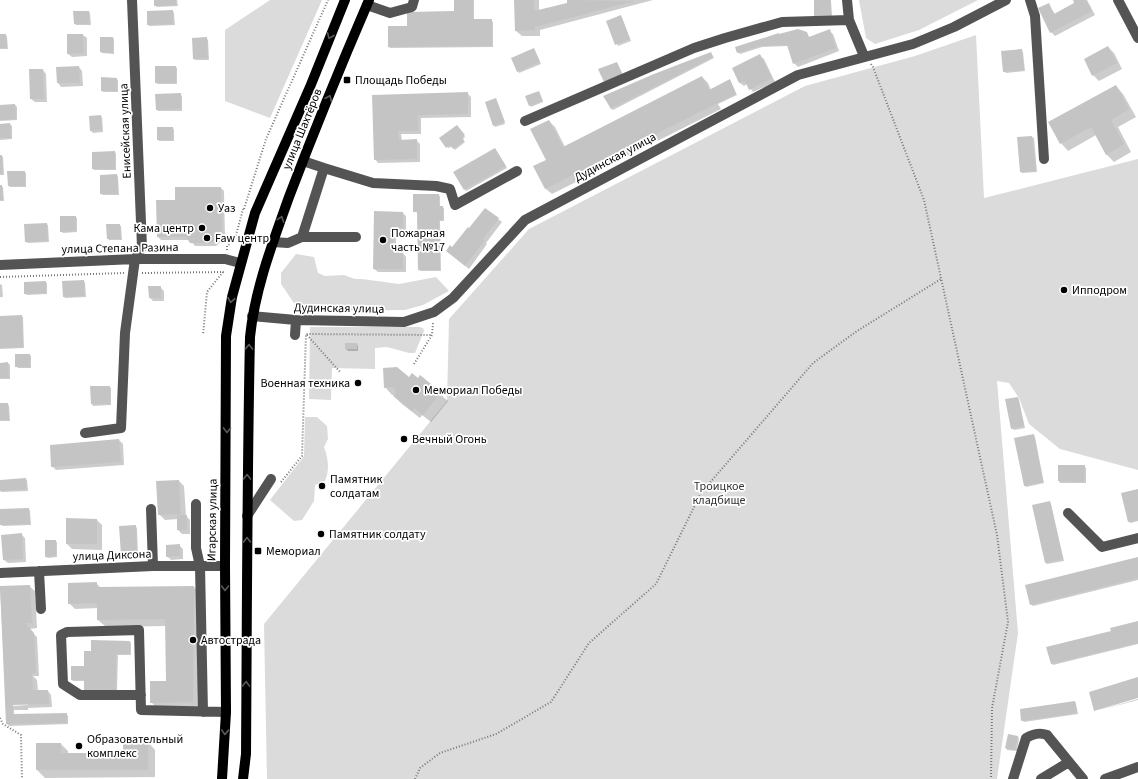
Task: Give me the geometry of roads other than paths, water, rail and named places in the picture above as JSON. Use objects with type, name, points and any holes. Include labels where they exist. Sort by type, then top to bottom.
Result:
[{"type":"main road","name":"улица Шахтёров","points":[[240,262],[254,213],[310,87],[345,0]]},
{"type":"main road","name":"улица Шахтёров","points":[[252,316],[264,269],[303,161],[368,3]]},
{"type":"main road","name":"Игарская улица","points":[[222,779],[226,712],[226,336],[232,297],[240,262]]},
{"type":"main road","points":[[244,779],[246,731],[250,337],[252,316]]},
{"type":"street","name":"Енисейская улица","points":[[84,433],[121,428],[125,333],[135,259],[142,247],[132,0]]},
{"type":"street","points":[[368,3],[390,13],[412,7],[414,0]]},
{"type":"street","points":[[847,0],[849,20],[864,56]]},
{"type":"street","name":"Дудинская улица","points":[[252,316],[296,320],[404,322],[434,312],[453,298],[525,220],[798,75],[920,41],[954,27],[1006,0]]},
{"type":"street","points":[[1030,0],[1035,16],[1044,159]]},
{"type":"street","points":[[1118,0],[1138,38]]},
{"type":"street","points":[[525,121],[694,48],[725,38],[782,22],[849,20]]},
{"type":"street","points":[[303,161],[373,183],[436,186],[450,189],[455,205],[517,171]]},
{"type":"street","points":[[302,237],[324,168]]},
{"type":"street","points":[[273,242],[288,243],[302,237],[356,237]]},
{"type":"street","name":"улица Степана Разина","points":[[0,265],[135,259],[225,259],[240,262]]},
{"type":"street","points":[[295,335],[296,320]]},
{"type":"street","points":[[247,516],[275,483]]},
{"type":"street","points":[[196,504],[196,548],[200,566],[203,712]]},
{"type":"street","points":[[151,509],[152,566]]},
{"type":"street","points":[[1068,513],[1102,547],[1138,538]]},
{"type":"street","name":"улица Диксона","points":[[0,573],[152,566],[225,566]]},
{"type":"street","points":[[39,571],[40,609]]},
{"type":"street","points":[[141,695],[80,695],[63,684],[61,635],[67,632],[139,630],[141,695],[141,710],[226,712]]},
{"type":"street","points":[[1013,779],[1026,738],[1041,733],[1047,735],[1083,779]]},
{"type":"street","points":[[1042,779],[1070,762]]},
{"type":"street","points":[[1105,779],[1138,767]]},
{"type":"place","name":"Площадь Победы","points":[[347,80]]},
{"type":"place","name":"Уаз","points":[[210,208]]},
{"type":"place","name":"Кама центр","points":[[202,228]]},
{"type":"place","name":"Faw центр","points":[[207,238]]},
{"type":"place","name":"Пожарная часть №17","points":[[383,240]]},
{"type":"place","name":"Ипподром","points":[[1064,290]]},
{"type":"place","name":"Военная техника","points":[[358,383]]},
{"type":"place","name":"Мемориал Победы","points":[[416,390]]},
{"type":"place","name":"Вечный Огонь","points":[[404,439]]},
{"type":"place","name":"Памятник солдатам","points":[[322,486]]},
{"type":"place","name":"Памятник солдату","points":[[321,534]]},
{"type":"place","name":"Мемориал","points":[[258,551]]},
{"type":"place","name":"Автострада","points":[[193,640]]},
{"type":"place","name":"Образовательный комплекс","points":[[79,746]]},
{"type":"park label","name":"Троицкое кладбище","points":[[719,493]]}]
